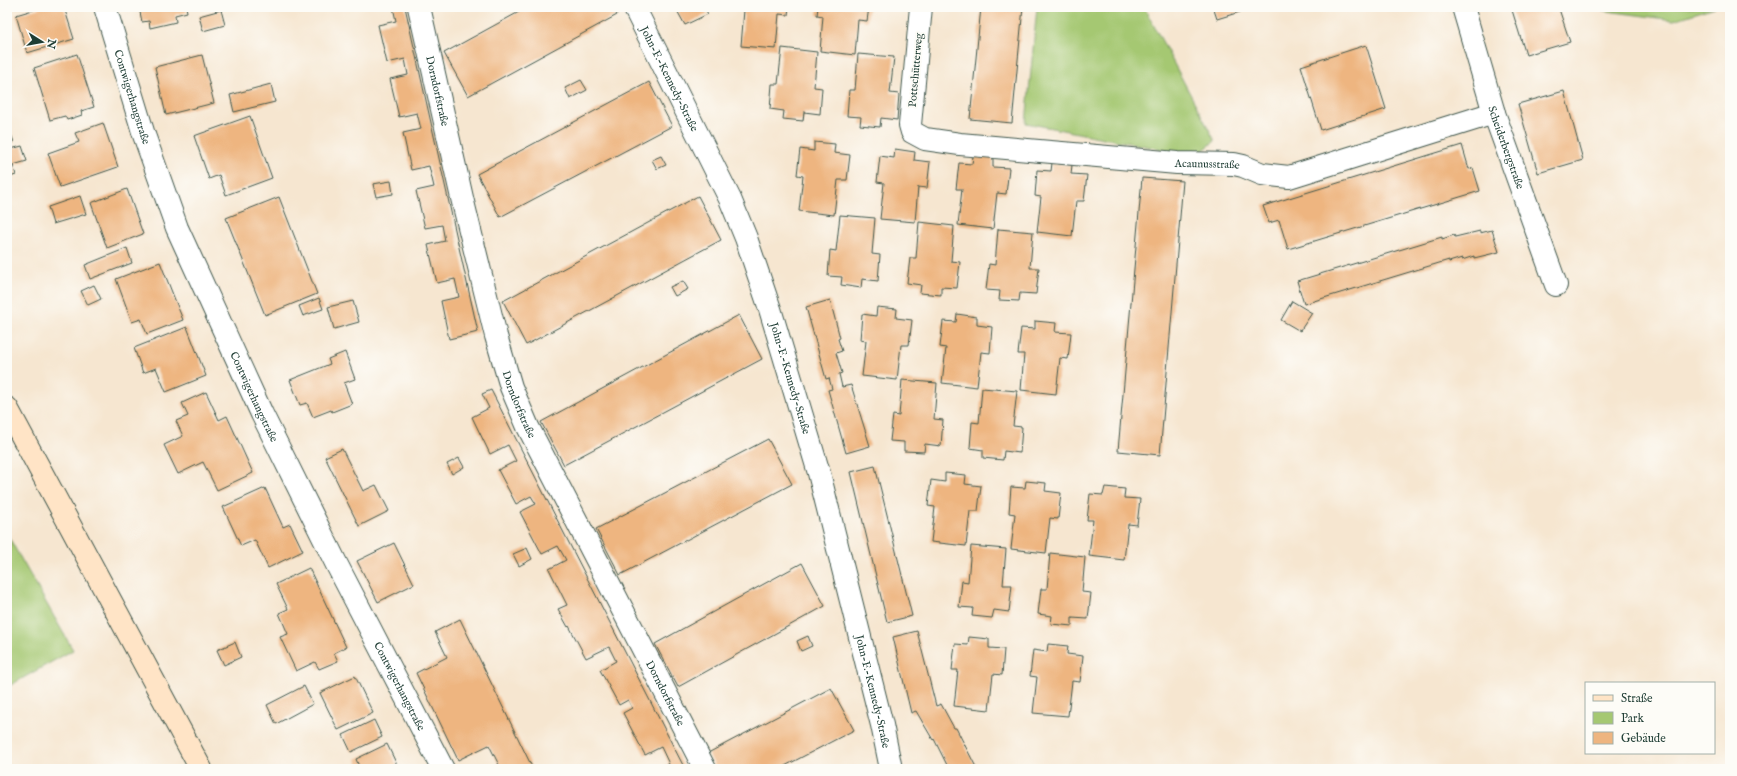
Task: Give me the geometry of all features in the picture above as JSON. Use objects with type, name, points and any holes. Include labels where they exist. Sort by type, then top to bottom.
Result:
[{"type":"main road","points":[[7,408],[201,769]]},
{"type":"street","name":"Contwigerhangstraße","points":[[104,7],[144,135],[177,228],[262,414],[340,572],[443,769]]},
{"type":"street","name":"Dorndorfstraße","points":[[419,7],[471,234],[496,336],[511,387],[528,427],[705,769]]},
{"type":"street","name":"John-F.-Kennedy-Straße","points":[[634,7],[730,199],[746,238],[765,295],[819,473],[882,725],[891,769]]},
{"type":"street","name":"Pottschütterweg","points":[[912,132],[910,125],[921,7]]},
{"type":"street","name":"Scheiderbergstraße","points":[[1463,7],[1494,113],[1556,285]]},
{"type":"street","name":"Acaunusstraße","points":[[912,132],[925,139],[960,144],[1177,163],[1234,164],[1262,174],[1289,177],[1494,113]]},
{"type":"green space","points":[[1037,7],[1144,7],[1215,141],[1196,156],[1026,123]]},
{"type":"green space","points":[[1591,7],[1715,7],[1674,20],[1592,9]]},
{"type":"green space","points":[[7,534],[73,650],[7,687]]},
{"type":"building","points":[[43,7],[64,7],[74,39],[27,53],[16,15]]},
{"type":"building","points":[[139,7],[186,7],[187,12],[175,15],[176,22],[150,28],[149,21],[142,22]]},
{"type":"building","points":[[393,7],[405,7],[478,332],[449,339],[441,301],[459,297],[455,279],[437,283],[428,245],[445,241],[442,225],[425,228],[416,191],[434,187],[429,166],[411,170],[403,133],[421,129],[417,113],[399,117],[390,79],[408,75],[405,59],[387,63],[378,25],[396,21]]},
{"type":"building","points":[[528,7],[613,7],[617,15],[468,96],[444,53]]},
{"type":"building","points":[[675,7],[704,7],[708,14],[685,25]]},
{"type":"building","points":[[739,7],[789,7],[788,15],[779,14],[776,49],[741,46],[744,10],[738,9]]},
{"type":"building","points":[[818,7],[869,7],[867,21],[858,20],[855,55],[820,51],[823,16],[817,15]]},
{"type":"building","points":[[981,7],[1023,7],[1012,123],[970,119]]},
{"type":"building","points":[[1213,7],[1256,7],[1217,19]]},
{"type":"building","points":[[1511,7],[1566,7],[1559,9],[1570,42],[1526,55]]},
{"type":"building","points":[[221,10],[225,25],[203,31],[199,16]]},
{"type":"building","points":[[1366,45],[1386,109],[1321,130],[1301,66]]},
{"type":"building","points":[[782,48],[817,52],[814,87],[822,88],[820,114],[804,112],[803,121],[783,119],[784,111],[770,109],[772,84],[778,84]]},
{"type":"building","points":[[77,54],[94,107],[81,111],[82,115],[67,120],[65,116],[50,120],[34,68]]},
{"type":"building","points":[[858,54],[894,57],[890,93],[899,94],[897,120],[881,118],[880,127],[860,125],[861,117],[847,116],[849,90],[855,90]]},
{"type":"building","points":[[202,55],[214,103],[166,115],[155,67]]},
{"type":"building","points":[[581,80],[587,90],[570,99],[565,88]]},
{"type":"building","points":[[649,82],[672,126],[500,217],[477,174]]},
{"type":"building","points":[[271,84],[275,102],[234,112],[230,95]]},
{"type":"building","points":[[1564,91],[1583,160],[1538,173],[1518,104]]},
{"type":"building","points":[[250,116],[272,178],[226,195],[219,175],[209,179],[194,136]]},
{"type":"building","points":[[103,123],[118,167],[60,187],[48,153],[79,142],[75,133]]},
{"type":"building","points":[[9,129],[14,142],[7,144],[7,130]]},
{"type":"building","points":[[814,142],[835,144],[834,153],[850,155],[847,180],[838,180],[834,215],[799,211],[803,176],[797,175],[800,149],[814,151]]},
{"type":"building","points":[[1462,145],[1469,169],[1473,168],[1480,191],[1288,249],[1279,220],[1269,223],[1263,206]]},
{"type":"building","points":[[22,146],[27,161],[13,165],[16,175],[7,178],[7,150]]},
{"type":"building","points":[[895,149],[915,152],[914,160],[930,162],[927,188],[918,187],[915,222],[880,219],[884,183],[877,182],[880,156],[894,158]]},
{"type":"building","points":[[661,156],[666,165],[657,169],[652,160]]},
{"type":"building","points":[[973,156],[993,158],[993,167],[1009,168],[1006,194],[997,193],[993,229],[958,225],[962,189],[956,189],[959,163],[972,164]]},
{"type":"building","points":[[1052,163],[1072,165],[1071,174],[1087,175],[1084,201],[1076,201],[1072,236],[1037,232],[1041,197],[1035,196],[1037,170],[1051,171]]},
{"type":"building","points":[[1142,178],[1183,181],[1160,455],[1118,451]]},
{"type":"building","points":[[391,181],[393,194],[376,197],[373,184]]},
{"type":"building","points":[[127,189],[143,234],[107,248],[91,203]]},
{"type":"building","points":[[80,196],[86,214],[53,224],[48,207]]},
{"type":"building","points":[[698,196],[721,240],[526,345],[503,301]]},
{"type":"building","points":[[279,197],[317,294],[265,315],[226,218]]},
{"type":"building","points":[[840,215],[875,218],[872,254],[880,255],[878,281],[862,279],[861,288],[841,285],[842,277],[828,276],[830,250],[836,251]]},
{"type":"building","points":[[919,222],[954,226],[951,261],[960,262],[957,288],[941,287],[941,295],[920,293],[921,285],[907,283],[910,258],[916,258]]},
{"type":"building","points":[[998,229],[1033,232],[1030,268],[1039,268],[1036,294],[1020,293],[1019,301],[999,300],[1000,291],[986,290],[989,264],[995,265]]},
{"type":"building","points":[[1492,230],[1499,252],[1474,258],[1474,256],[1462,260],[1462,258],[1449,262],[1449,260],[1304,304],[1297,281],[1442,237],[1442,239],[1454,235],[1455,237],[1480,231],[1480,233]]},
{"type":"building","points":[[127,248],[132,263],[90,279],[85,265]]},
{"type":"building","points":[[160,262],[183,320],[147,334],[141,319],[132,322],[116,279]]},
{"type":"building","points":[[683,281],[688,289],[675,296],[670,287]]},
{"type":"building","points":[[94,285],[101,299],[88,305],[81,291]]},
{"type":"building","points":[[319,298],[323,309],[303,316],[299,306]]},
{"type":"building","points":[[830,300],[842,351],[836,353],[842,373],[839,374],[842,387],[851,385],[870,446],[846,453],[828,390],[832,389],[829,378],[826,379],[806,307]]},
{"type":"building","points":[[353,301],[359,322],[334,329],[328,307]]},
{"type":"building","points":[[1292,301],[1312,313],[1300,331],[1281,320]]},
{"type":"building","points":[[877,307],[897,309],[896,318],[912,320],[909,345],[901,345],[897,380],[862,376],[866,341],[860,340],[862,314],[876,316]]},
{"type":"building","points":[[957,314],[977,317],[977,325],[992,327],[990,353],[981,352],[977,387],[942,383],[946,348],[940,347],[943,321],[956,322]]},
{"type":"building","points":[[739,315],[762,359],[564,465],[541,422]]},
{"type":"building","points":[[1035,321],[1056,323],[1055,332],[1071,333],[1068,359],[1060,358],[1056,394],[1021,390],[1024,354],[1018,354],[1021,328],[1035,329]]},
{"type":"building","points":[[187,327],[206,376],[166,392],[156,368],[143,373],[134,348]]},
{"type":"building","points":[[345,352],[355,379],[344,383],[352,404],[332,412],[331,410],[313,417],[307,403],[300,405],[290,380],[330,364],[328,359]]},
{"type":"building","points":[[902,380],[937,383],[934,419],[943,420],[941,446],[925,444],[924,452],[904,451],[904,442],[890,441],[893,415],[899,416]]},
{"type":"building","points":[[982,388],[1017,391],[1013,426],[1022,427],[1020,453],[1004,451],[1003,460],[983,458],[983,450],[970,448],[972,422],[979,423]]},
{"type":"building","points":[[491,390],[685,769],[659,769],[669,764],[661,747],[645,755],[623,713],[632,708],[628,700],[619,705],[600,670],[616,661],[609,647],[586,658],[558,609],[567,605],[549,569],[566,560],[558,546],[542,554],[520,512],[536,504],[531,496],[516,504],[498,470],[516,461],[508,445],[490,454],[472,417],[489,408],[482,394]]},
{"type":"building","points":[[206,392],[219,420],[227,416],[253,473],[217,490],[203,462],[178,474],[164,445],[183,436],[176,421],[188,416],[182,403]]},
{"type":"building","points":[[768,439],[792,484],[620,575],[596,529]]},
{"type":"building","points":[[342,449],[363,491],[376,485],[389,511],[359,526],[325,457]]},
{"type":"building","points":[[459,458],[464,467],[452,474],[447,464]]},
{"type":"building","points":[[875,466],[912,616],[887,622],[851,472]]},
{"type":"building","points":[[945,473],[966,475],[965,484],[981,486],[978,511],[970,511],[966,546],[931,542],[935,507],[928,506],[931,480],[945,482]]},
{"type":"building","points":[[1026,481],[1046,483],[1045,491],[1061,493],[1058,519],[1050,518],[1046,553],[1011,549],[1015,514],[1009,513],[1011,487],[1025,488]]},
{"type":"building","points":[[1105,487],[1125,489],[1124,498],[1140,499],[1137,525],[1128,524],[1124,560],[1089,556],[1093,520],[1087,520],[1090,494],[1103,495]]},
{"type":"building","points":[[265,488],[283,527],[290,524],[303,551],[268,568],[255,540],[241,546],[223,507]]},
{"type":"building","points":[[394,543],[414,584],[378,602],[357,561]]},
{"type":"building","points":[[971,546],[1006,549],[1003,585],[1012,585],[1009,612],[994,610],[992,618],[972,616],[973,608],[959,607],[962,581],[968,582]]},
{"type":"building","points":[[527,548],[532,559],[519,566],[513,554]]},
{"type":"building","points":[[1050,553],[1085,557],[1082,592],[1091,593],[1088,619],[1072,618],[1072,626],[1051,624],[1052,616],[1038,614],[1041,589],[1047,589]]},
{"type":"building","points":[[802,563],[825,606],[678,687],[655,644]]},
{"type":"building","points":[[309,568],[346,647],[334,653],[338,661],[319,669],[315,662],[296,671],[280,637],[288,634],[279,613],[288,609],[276,584]]},
{"type":"building","points":[[460,619],[533,769],[501,769],[489,745],[458,760],[416,673],[447,657],[435,632]]},
{"type":"building","points":[[917,631],[936,706],[941,704],[954,728],[956,728],[977,769],[949,769],[934,739],[933,740],[916,711],[911,713],[893,637]]},
{"type":"building","points":[[808,636],[812,646],[801,651],[797,641]]},
{"type":"building","points":[[969,637],[989,639],[989,648],[1004,649],[1002,675],[993,674],[989,710],[954,706],[958,670],[952,670],[955,644],[968,645]]},
{"type":"building","points":[[235,642],[241,657],[224,665],[217,650]]},
{"type":"building","points":[[1048,644],[1068,646],[1067,654],[1083,656],[1080,682],[1072,681],[1068,716],[1033,713],[1037,677],[1030,676],[1033,650],[1047,652]]},
{"type":"building","points":[[355,676],[373,713],[338,730],[320,693]]},
{"type":"building","points":[[304,686],[313,704],[276,724],[267,705]]},
{"type":"building","points":[[831,688],[854,730],[779,769],[716,769],[708,753]]},
{"type":"building","points":[[374,720],[382,737],[351,752],[343,735]]},
{"type":"building","points":[[387,744],[399,769],[360,769],[356,759]]}]
